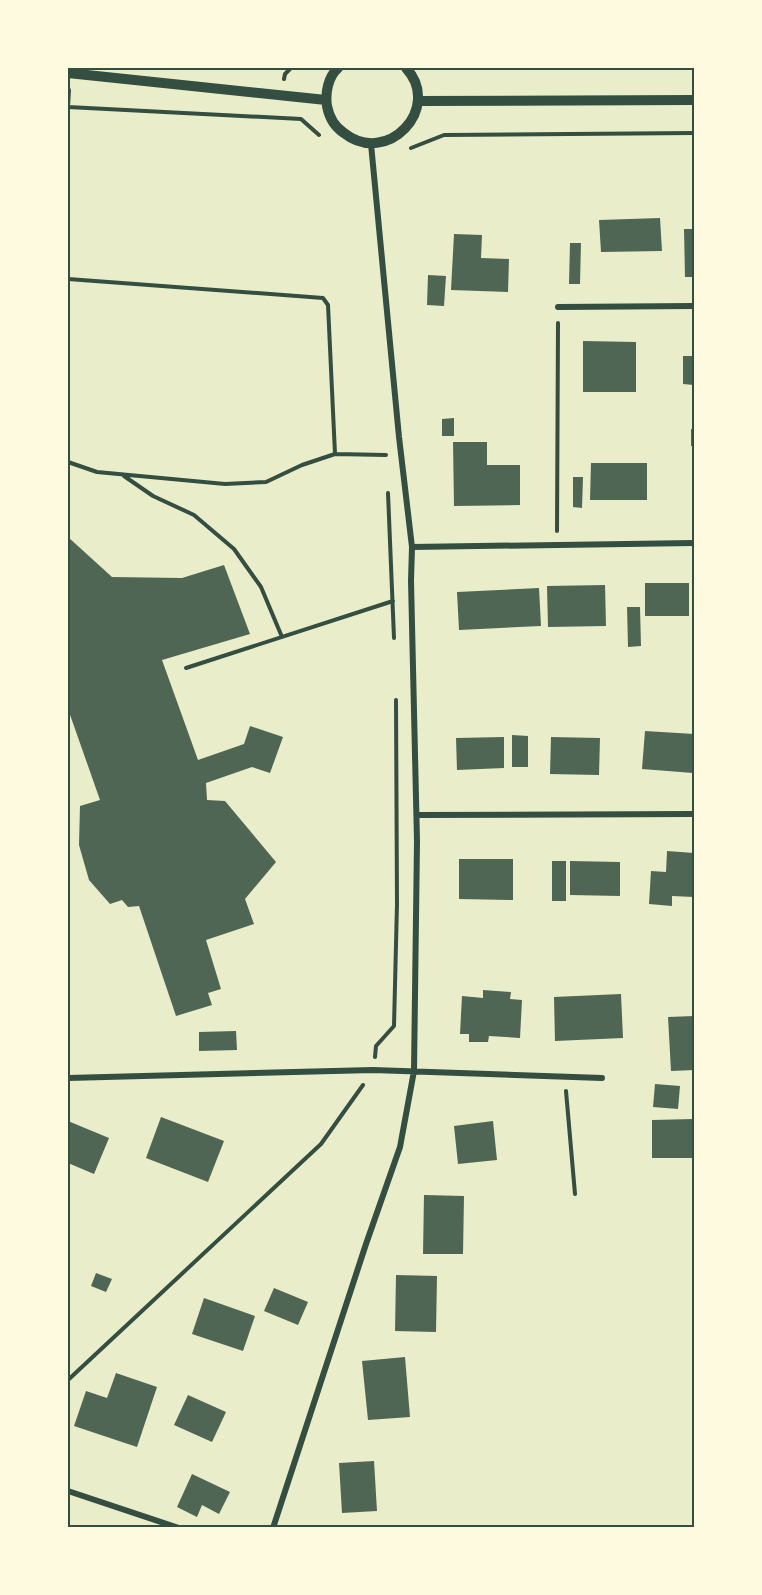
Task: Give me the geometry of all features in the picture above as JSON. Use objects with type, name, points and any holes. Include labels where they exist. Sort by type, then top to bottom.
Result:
[{"type":"street","points":[[338,68],[328,85],[326,100],[328,111],[340,130],[349,138],[371,144],[385,142],[397,136],[408,127],[415,115],[418,101],[417,86],[406,68]]},
{"type":"street","points":[[68,73],[326,100]]},
{"type":"street","points":[[418,101],[694,100]]},
{"type":"street","points":[[273,1527],[400,1147],[414,1071],[417,815],[412,547],[371,144]]},
{"type":"street","points":[[558,307],[694,306]]},
{"type":"street","points":[[412,547],[694,543]]},
{"type":"street","points":[[417,815],[694,813]]},
{"type":"street","points":[[68,1078],[373,1070],[602,1078]]},
{"type":"street","points":[[68,1491],[179,1527]]},
{"type":"path","points":[[68,279],[323,298],[328,305],[335,454]]},
{"type":"path","points":[[557,544],[558,307]]},
{"type":"path","points":[[386,447],[386,467]]},
{"type":"path","points":[[68,462],[98,472],[225,484],[266,482],[302,465],[335,454],[386,455]]},
{"type":"path","points":[[122,474],[153,496],[194,515],[234,549],[261,587],[282,637]]},
{"type":"path","points":[[387,489],[394,642]]},
{"type":"path","points":[[186,668],[393,601]]},
{"type":"path","points":[[68,1380],[321,1144],[373,1070],[376,1046],[394,1026],[397,904],[396,697]]},
{"type":"path","points":[[564,1077],[575,1194]]},
{"type":"building","points":[[660,218],[662,251],[601,252],[599,220]]},
{"type":"building","points":[[684,229],[694,229],[694,277],[685,277]]},
{"type":"building","points":[[454,234],[482,235],[481,258],[509,259],[508,292],[451,290]]},
{"type":"building","points":[[570,243],[581,243],[580,284],[569,284]]},
{"type":"building","points":[[428,275],[446,276],[444,306],[427,305]]},
{"type":"building","points":[[583,341],[636,342],[636,392],[583,392]]},
{"type":"building","points":[[683,356],[694,356],[694,385],[683,384]]},
{"type":"building","points":[[454,418],[454,436],[442,436],[442,419]]},
{"type":"building","points":[[691,429],[694,429],[694,446],[691,446]]},
{"type":"building","points":[[453,442],[487,442],[487,465],[520,465],[520,505],[454,506]]},
{"type":"building","points":[[591,463],[647,463],[647,500],[590,500]]},
{"type":"building","points":[[573,477],[583,477],[582,508],[573,507]]},
{"type":"building","points":[[68,537],[112,577],[182,578],[224,565],[250,634],[162,660],[198,760],[244,744],[250,726],[283,737],[270,773],[252,767],[206,783],[207,800],[225,801],[276,862],[245,899],[254,924],[206,940],[221,989],[208,993],[212,1005],[176,1016],[139,906],[128,907],[122,900],[110,904],[89,880],[79,845],[80,806],[100,800],[68,709]]},
{"type":"building","points":[[645,583],[689,583],[689,616],[645,616]]},
{"type":"building","points":[[605,585],[606,626],[548,627],[547,586]]},
{"type":"building","points":[[539,588],[541,626],[459,630],[457,592]]},
{"type":"building","points":[[627,607],[640,607],[641,646],[628,647]]},
{"type":"building","points":[[645,731],[694,734],[693,773],[642,769]]},
{"type":"building","points":[[512,735],[528,736],[528,767],[512,767]]},
{"type":"building","points":[[504,737],[504,768],[457,770],[456,738]]},
{"type":"building","points":[[551,737],[600,738],[599,775],[550,774]]},
{"type":"building","points":[[667,851],[694,853],[694,897],[672,896],[672,906],[649,904],[651,871],[666,872]]},
{"type":"building","points":[[459,859],[513,859],[513,900],[459,899]]},
{"type":"building","points":[[552,861],[566,861],[566,901],[552,901]]},
{"type":"building","points":[[570,861],[620,862],[620,896],[570,895]]},
{"type":"building","points":[[483,990],[511,992],[510,999],[522,1000],[520,1038],[489,1036],[488,1042],[469,1042],[469,1034],[460,1034],[462,996],[483,998]]},
{"type":"building","points":[[621,994],[623,1038],[555,1041],[554,997]]},
{"type":"building","points":[[694,1016],[694,1070],[671,1071],[668,1017]]},
{"type":"building","points":[[236,1031],[237,1050],[199,1051],[199,1032]]},
{"type":"building","points":[[655,1084],[680,1086],[678,1109],[653,1107]]},
{"type":"building","points":[[161,1117],[224,1141],[208,1182],[146,1158]]},
{"type":"building","points":[[694,1119],[694,1158],[652,1158],[652,1120]]},
{"type":"building","points":[[68,1121],[109,1138],[94,1174],[68,1163]]},
{"type":"building","points":[[493,1121],[497,1160],[458,1164],[454,1126]]},
{"type":"building","points":[[424,1195],[464,1196],[463,1254],[423,1254]]},
{"type":"building","points":[[96,1273],[112,1279],[106,1292],[91,1286]]},
{"type":"building","points":[[396,1275],[437,1276],[436,1332],[395,1331]]},
{"type":"building","points":[[274,1288],[308,1302],[298,1325],[264,1311]]},
{"type":"building","points":[[204,1298],[255,1316],[243,1351],[192,1334]]},
{"type":"building","points":[[405,1357],[410,1417],[368,1420],[362,1361]]},
{"type":"building","points":[[116,1373],[157,1387],[137,1447],[74,1426],[86,1391],[107,1398]]},
{"type":"building","points":[[188,1395],[226,1412],[212,1442],[174,1425]]},
{"type":"building","points":[[374,1461],[377,1511],[342,1513],[339,1463]]},
{"type":"building","points":[[192,1474],[230,1492],[219,1514],[202,1505],[197,1517],[177,1507]]},
{"type":"building","points":[[693,1483],[694,1499],[692,1499]]}]
